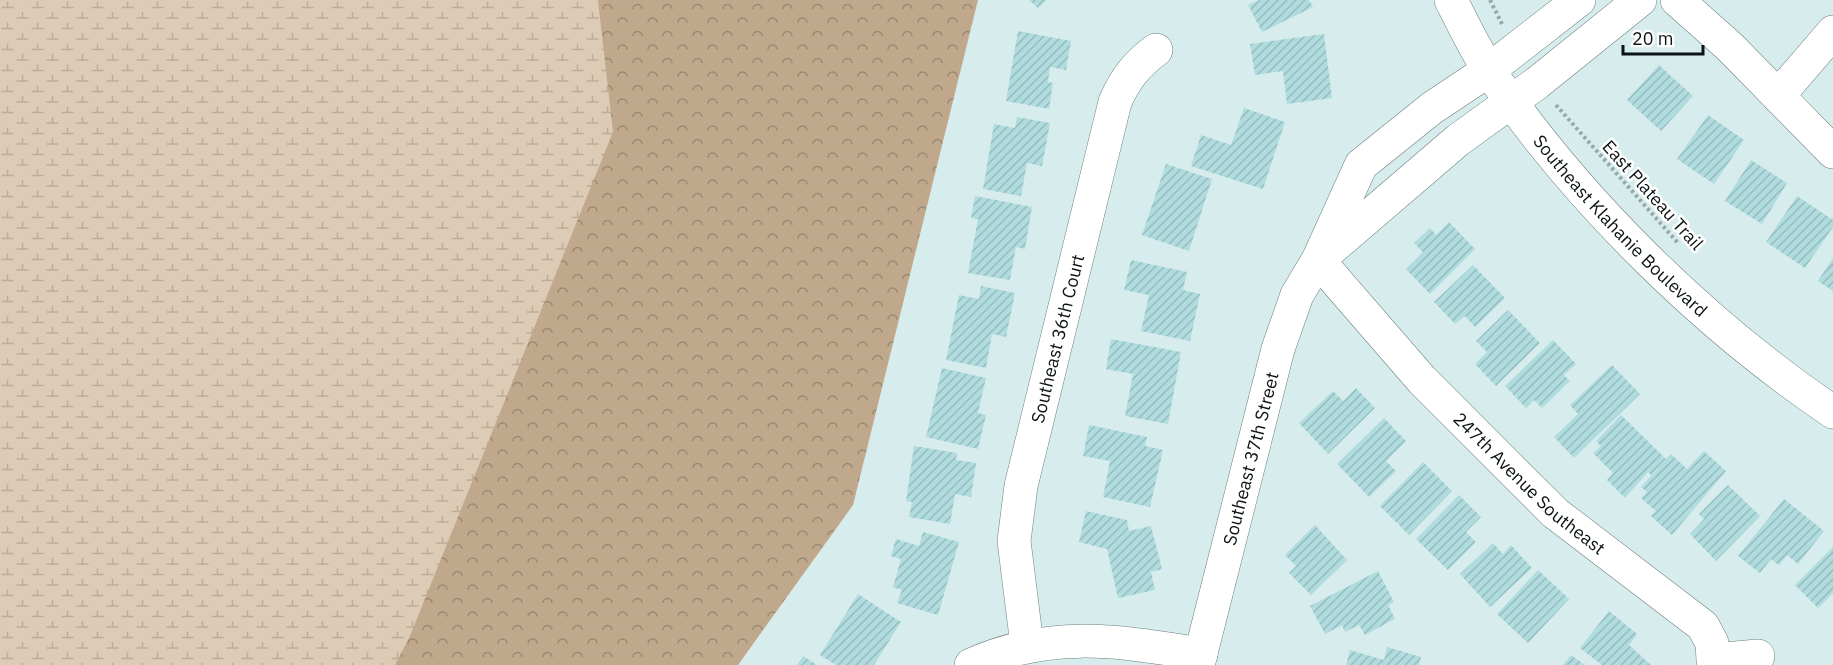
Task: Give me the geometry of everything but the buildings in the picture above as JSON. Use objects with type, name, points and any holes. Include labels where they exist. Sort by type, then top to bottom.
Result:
[{"type":"street","name":"Southeast Klahanie Boulevard","points":[[1451,0],[1489,70],[1524,92],[1572,176],[1628,239],[1722,327],[1782,378],[1833,412]]},
{"type":"street","name":"Southeast 37th Street","points":[[1200,659],[1278,349],[1297,295],[1318,260],[1361,165],[1432,108],[1489,70],[1579,0]]},
{"type":"street","name":"Southeast 37th Street","points":[[1318,260],[1458,141],[1640,0]]},
{"type":"street","points":[[1677,0],[1730,46],[1833,152]]},
{"type":"street","points":[[1778,96],[1833,32]]},
{"type":"street","name":"Southeast 36th Court","points":[[1027,645],[1014,541],[1015,515],[1021,486],[1115,102],[1125,80],[1137,64],[1156,50]]},
{"type":"street","name":"247th Avenue Southeast","points":[[1318,260],[1422,380],[1555,513],[1703,626],[1712,643],[1712,662],[1758,656]]},
{"type":"street","points":[[971,665],[1027,645],[1068,640],[1137,644],[1200,659]]},
{"type":"path","points":[[1490,0],[1515,50]]},
{"type":"path","name":"East Plateau Trail","points":[[1524,92],[1680,245]]},
{"type":"green space","points":[[0,0],[978,0],[853,505],[738,665],[0,665]]},
{"type":"green space","points":[[0,0],[598,0],[613,132],[410,636],[395,665],[0,665]]}]
